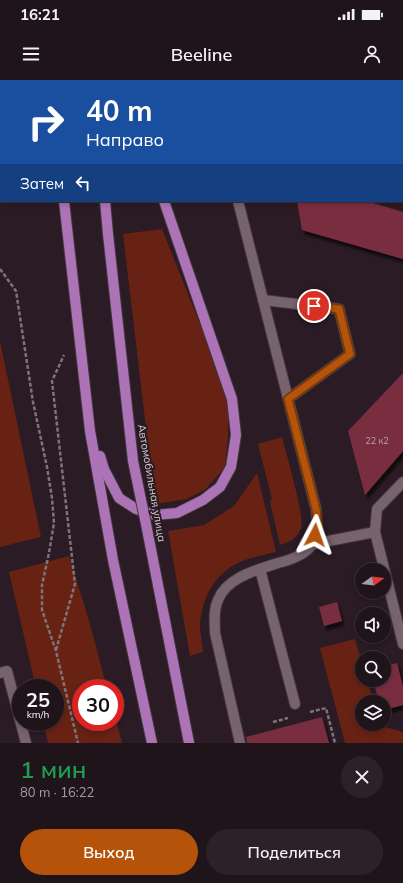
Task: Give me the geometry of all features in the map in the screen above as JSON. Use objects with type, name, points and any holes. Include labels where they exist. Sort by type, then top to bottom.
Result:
[{"type":"main road","points":[[64,202],[90,431],[113,560],[152,743]]},
{"type":"main road","name":"Автомобильная улица","points":[[105,202],[134,461],[189,743]]},
{"type":"main road","points":[[90,431],[104,469],[119,498],[136,509],[155,515],[177,513],[203,500],[220,487],[231,467],[236,435],[232,399],[164,202]]},
{"type":"street","points":[[238,202],[316,509],[318,526],[313,544]]},
{"type":"street","points":[[263,300],[339,309],[341,316],[350,354],[288,399]]},
{"type":"street","points":[[403,482],[377,508],[375,532],[403,644]]},
{"type":"street","points":[[240,743],[215,633],[214,616],[218,600],[226,586],[242,576],[295,559],[313,544],[375,532]]},
{"type":"street","points":[[260,569],[295,704]]},
{"type":"street","points":[[0,673],[7,671],[26,743]]},
{"type":"path","points":[[0,269],[16,291],[33,402],[47,467],[54,523],[42,585],[42,610],[56,651],[78,743]]},
{"type":"path","points":[[56,651],[75,584],[52,381],[64,355]]},
{"type":"path","points":[[305,714],[326,708],[335,743]]},
{"type":"path","points":[[273,722],[292,717]]},
{"type":"shaded area","points":[[162,229],[200,324],[228,400],[228,438],[225,467],[206,489],[187,499],[155,504],[123,234]]},
{"type":"shaded area","points":[[0,341],[41,537],[0,547]]},
{"type":"shaded area","points":[[282,437],[298,499],[301,528],[295,537],[280,545],[270,502],[272,499],[258,444]]},
{"type":"shaded area","points":[[257,473],[276,552],[253,557],[240,562],[223,573],[216,580],[206,598],[201,618],[200,628],[203,652],[190,656],[168,531],[204,525],[234,506]]},
{"type":"shaded area","points":[[69,556],[88,617],[105,679],[72,679],[72,731],[119,731],[122,743],[48,743],[45,731],[64,731],[64,679],[34,679],[9,572]]},
{"type":"shaded area","points":[[355,639],[358,651],[355,651],[355,687],[369,687],[372,695],[355,695],[355,731],[391,731],[391,729],[403,732],[403,743],[345,743],[320,648]]},
{"type":"building","points":[[297,202],[369,202],[403,212],[403,259],[302,230]]},
{"type":"building","points":[[403,373],[403,451],[365,495],[348,431]]},
{"type":"building","points":[[337,602],[342,621],[324,626],[319,607]]},
{"type":"building","points":[[397,663],[403,687],[403,705],[391,708],[391,695],[377,695],[375,687],[391,687],[391,664]]},
{"type":"building","points":[[322,717],[329,743],[247,743],[246,737]]},
{"type":"route","points":[[314,306],[339,309],[350,354],[288,399],[316,509],[318,526],[315,535]]}]
